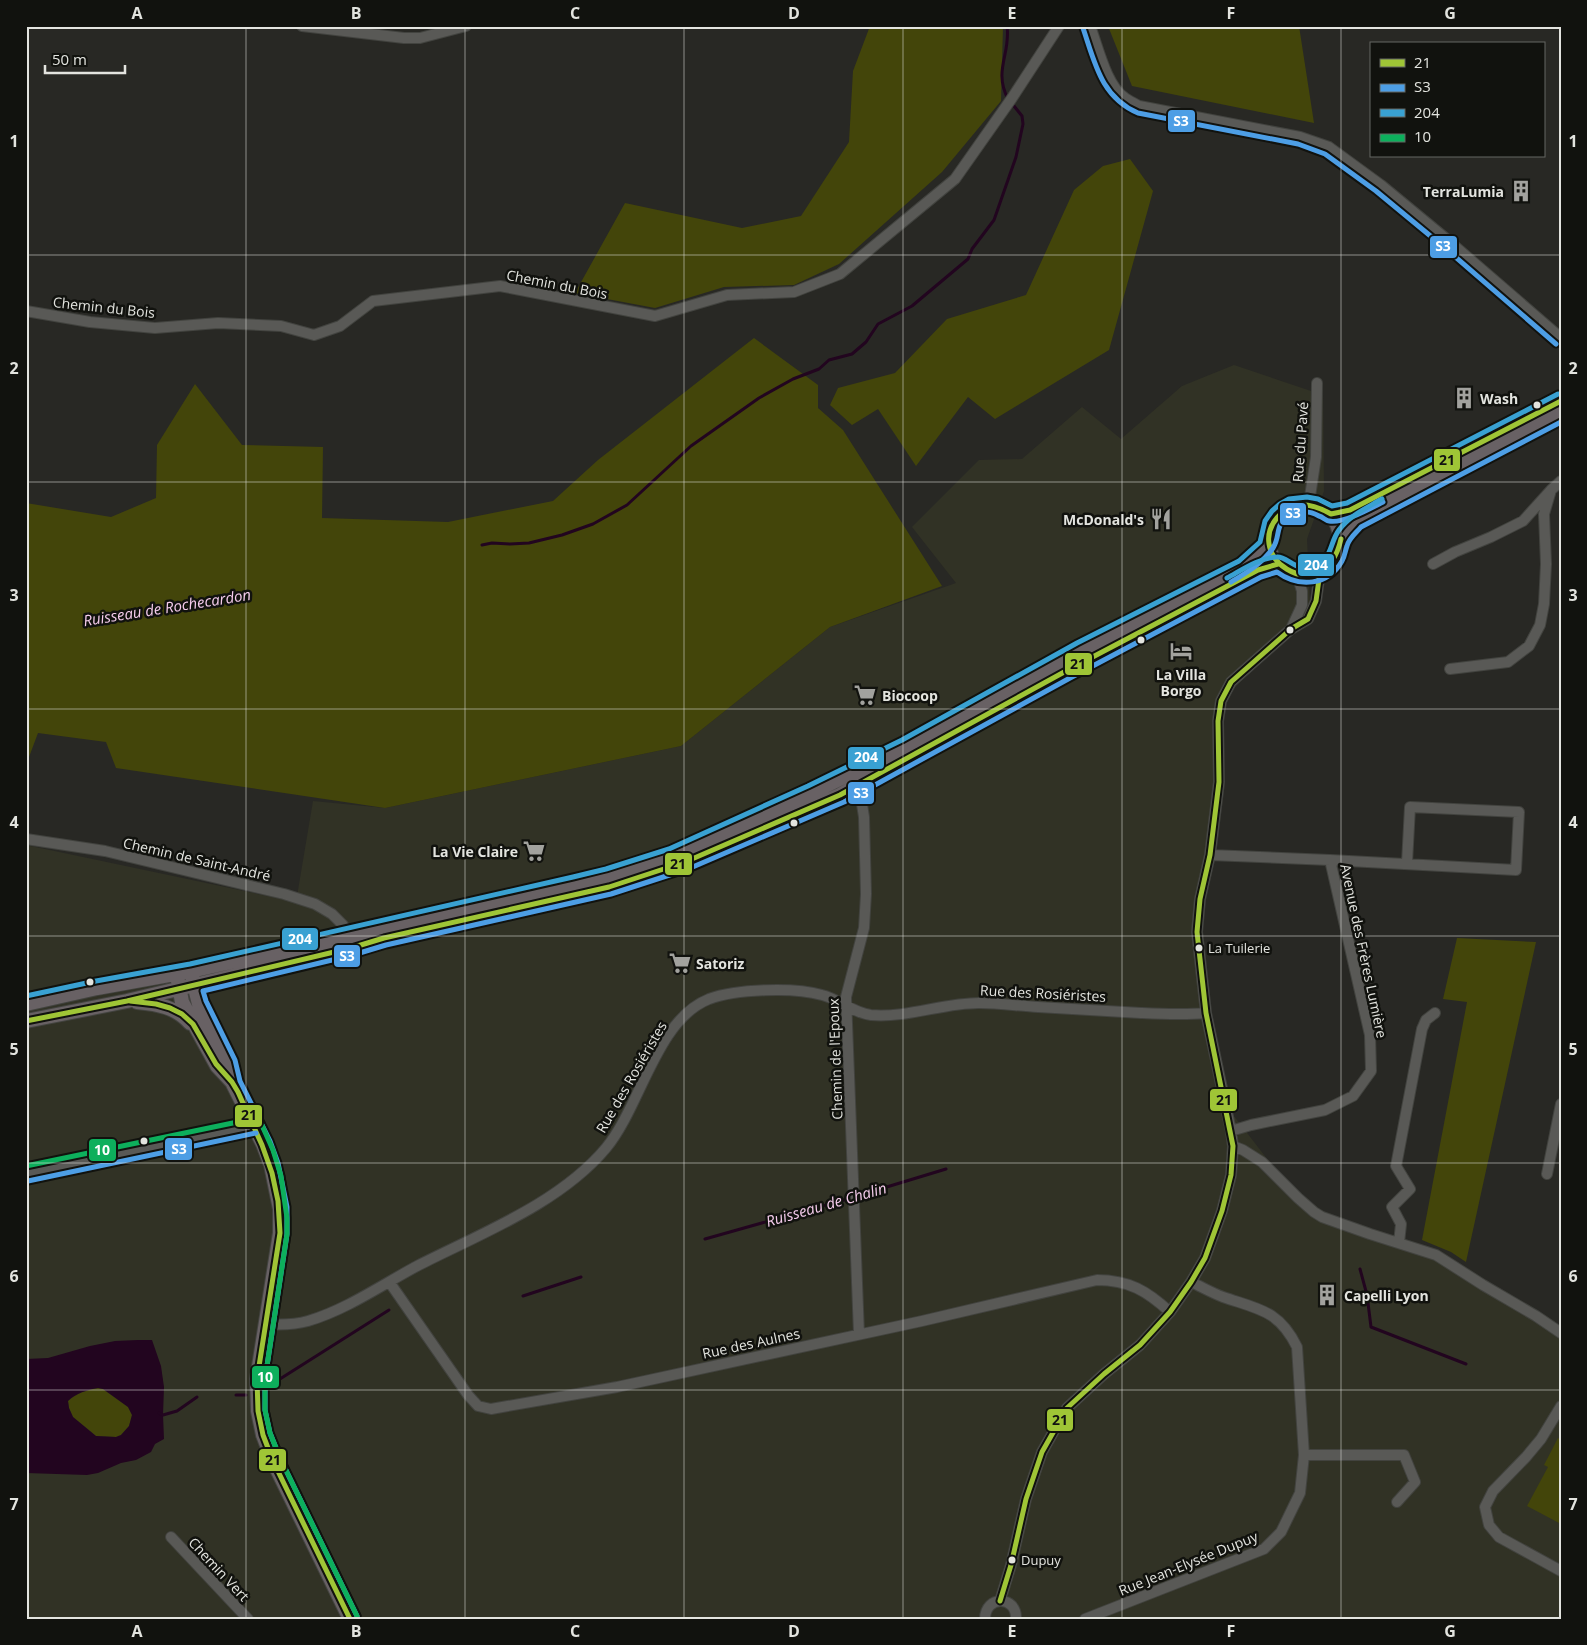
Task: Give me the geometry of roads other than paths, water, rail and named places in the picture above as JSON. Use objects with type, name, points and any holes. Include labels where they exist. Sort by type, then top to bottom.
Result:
[{"type":"main road","points":[[1331,514],[1350,510],[1561,401]]},
{"type":"main road","points":[[1341,539],[1357,521],[1561,413]]},
{"type":"main road","points":[[1309,503],[1331,514],[1336,522],[1341,539],[1335,559],[1328,566],[1320,572],[1309,575],[1297,575],[1286,571],[1278,564],[1271,554],[1268,542],[1271,526],[1281,512],[1290,506],[1309,503]]},
{"type":"main road","points":[[26,1021],[194,986],[348,941],[608,876],[672,856],[905,747],[1073,655],[1243,566],[1253,559],[1268,542]]},
{"type":"main road","points":[[26,1004],[97,988],[348,941],[384,938],[628,882],[685,862],[859,786],[1066,671],[1258,570],[1278,564]]},
{"type":"main road","points":[[191,971],[199,1004],[228,1063],[233,1084],[271,1166],[280,1209],[280,1233],[258,1379],[258,1412],[263,1435],[273,1461],[350,1619]]},
{"type":"main road","points":[[176,973],[174,990],[217,1066],[233,1084]]},
{"type":"main road","points":[[127,1001],[169,1008],[183,1015],[198,1032]]},
{"type":"street","points":[[302,26],[404,38],[420,38],[466,26]]},
{"type":"street","name":"Chemin du Bois","points":[[26,311],[90,322],[155,328],[218,324],[281,326],[314,335],[340,326],[373,301],[500,286],[655,316],[727,295],[794,292],[840,274],[954,179],[1012,98],[1060,26]]},
{"type":"street","points":[[1090,26],[1106,71],[1114,87],[1124,98],[1139,106],[1300,137],[1329,147],[1381,185],[1561,338]]},
{"type":"street","name":"Rue du Pavé","points":[[1309,503],[1316,457],[1317,383]]},
{"type":"street","points":[[1433,564],[1454,552],[1491,537],[1523,520],[1561,481]]},
{"type":"street","points":[[1450,669],[1508,662],[1529,646],[1540,625],[1544,604],[1546,564],[1544,514],[1551,490]]},
{"type":"street","points":[[1005,1602],[1026,1499],[1042,1452],[1067,1408],[1104,1374],[1140,1345],[1170,1312],[1191,1282],[1212,1241],[1222,1211],[1231,1175],[1233,1146],[1206,1013],[1197,932],[1200,899],[1210,855],[1219,782],[1218,721],[1221,702],[1231,682],[1291,629],[1308,619],[1316,601],[1320,572]]},
{"type":"street","points":[[1291,629],[1302,605],[1302,591],[1297,575]]},
{"type":"street","name":"Chemin de l'Epoux","points":[[856,771],[862,803],[866,894],[864,928],[846,997],[859,1334]]},
{"type":"street","points":[[1330,860],[1516,870],[1519,812],[1410,806],[1407,863]]},
{"type":"street","name":"Chemin de Saint-André","points":[[26,839],[105,851],[284,894],[314,904],[332,914],[343,924],[348,941]]},
{"type":"street","name":"Avenue des Frères Lumière","points":[[1210,855],[1330,860],[1370,1035],[1371,1071],[1353,1096],[1325,1110],[1250,1125],[1231,1131]]},
{"type":"street","name":"Rue des Rosiéristes","points":[[265,1324],[293,1325],[309,1321],[390,1283],[416,1267],[519,1215],[570,1182],[586,1170],[617,1133],[667,1036],[682,1018],[709,999],[740,993],[781,991],[825,995],[847,1007],[868,1015],[886,1016],[976,1003],[1126,1012],[1206,1013]]},
{"type":"street","points":[[1399,1243],[1401,1224],[1392,1207],[1410,1190],[1396,1166],[1422,1030],[1426,1020],[1435,1013]]},
{"type":"street","points":[[1548,1174],[1561,1104]]},
{"type":"street","points":[[26,1174],[254,1126]]},
{"type":"street","points":[[1233,1146],[1270,1168],[1314,1212],[1330,1220],[1436,1255],[1561,1333]]},
{"type":"street","name":"Rue des Aulnes","points":[[390,1283],[468,1395],[478,1406],[491,1409],[616,1387],[1097,1280],[1113,1280],[1130,1284],[1143,1290],[1170,1312]]},
{"type":"street","name":"Rue Jean-Elysée Dupuy","points":[[1085,1619],[1264,1549],[1281,1532],[1300,1493],[1304,1455],[1297,1347],[1282,1324],[1267,1313],[1210,1292],[1191,1282]]},
{"type":"street","points":[[1561,1406],[1541,1439],[1493,1491],[1485,1507],[1489,1525],[1499,1537],[1561,1571]]},
{"type":"street","points":[[1304,1455],[1404,1455],[1415,1482],[1397,1502]]},
{"type":"street","name":"Chemin Vert","points":[[171,1537],[248,1619]]},
{"type":"street","points":[[1005,1602],[1016,1611],[1018,1618]]},
{"type":"street","points":[[984,1618],[986,1610],[990,1605],[1005,1602]]},
{"type":"waterway","name":"Ruisseau de Rochecardon","points":[[1007,26],[1008,36],[1002,79],[1008,99]]},
{"type":"waterway","name":"Ruisseau de Rochecardon","points":[[482,545],[492,543],[529,543],[562,535],[593,524],[627,505],[691,446],[759,398],[793,379],[819,369],[829,360],[852,354],[866,342],[878,324],[912,306],[968,259],[972,249],[994,220],[1016,157],[1023,124],[1022,116],[1014,106]]},
{"type":"waterway","name":"Ruisseau de Chalin","points":[[857,1196],[946,1169]]},
{"type":"waterway","name":"Ruisseau de Chalin","points":[[705,1239],[851,1198]]},
{"type":"waterway","name":"Ruisseau de Chalin","points":[[1360,1269],[1367,1295],[1371,1327],[1466,1364]]},
{"type":"waterway","name":"Ruisseau de Chalin","points":[[523,1296],[581,1277]]},
{"type":"waterway","name":"Ruisseau de Chalin","points":[[272,1384],[389,1310]]},
{"type":"waterway","name":"Ruisseau de Chalin","points":[[236,1395],[246,1395]]},
{"type":"waterway","points":[[159,1413],[163,1415],[177,1411],[197,1397]]},
{"type":"place","name":"TerraLumia","points":[[1521,191]]},
{"type":"place","name":"Wash","points":[[1464,398]]},
{"type":"place","name":"McDonald's","points":[[1161,519]]},
{"type":"place","name":"La Villa Borgo","points":[[1181,651]]},
{"type":"place","name":"Biocoop","points":[[865,695]]},
{"type":"place","name":"La Vie Claire","points":[[534,851]]},
{"type":"place","name":"La Tuilerie","points":[[1199,948]]},
{"type":"place","name":"Satoriz","points":[[680,963]]},
{"type":"place","name":"Capelli Lyon","points":[[1327,1295]]},
{"type":"place","name":"Dupuy","points":[[1012,1560]]}]
